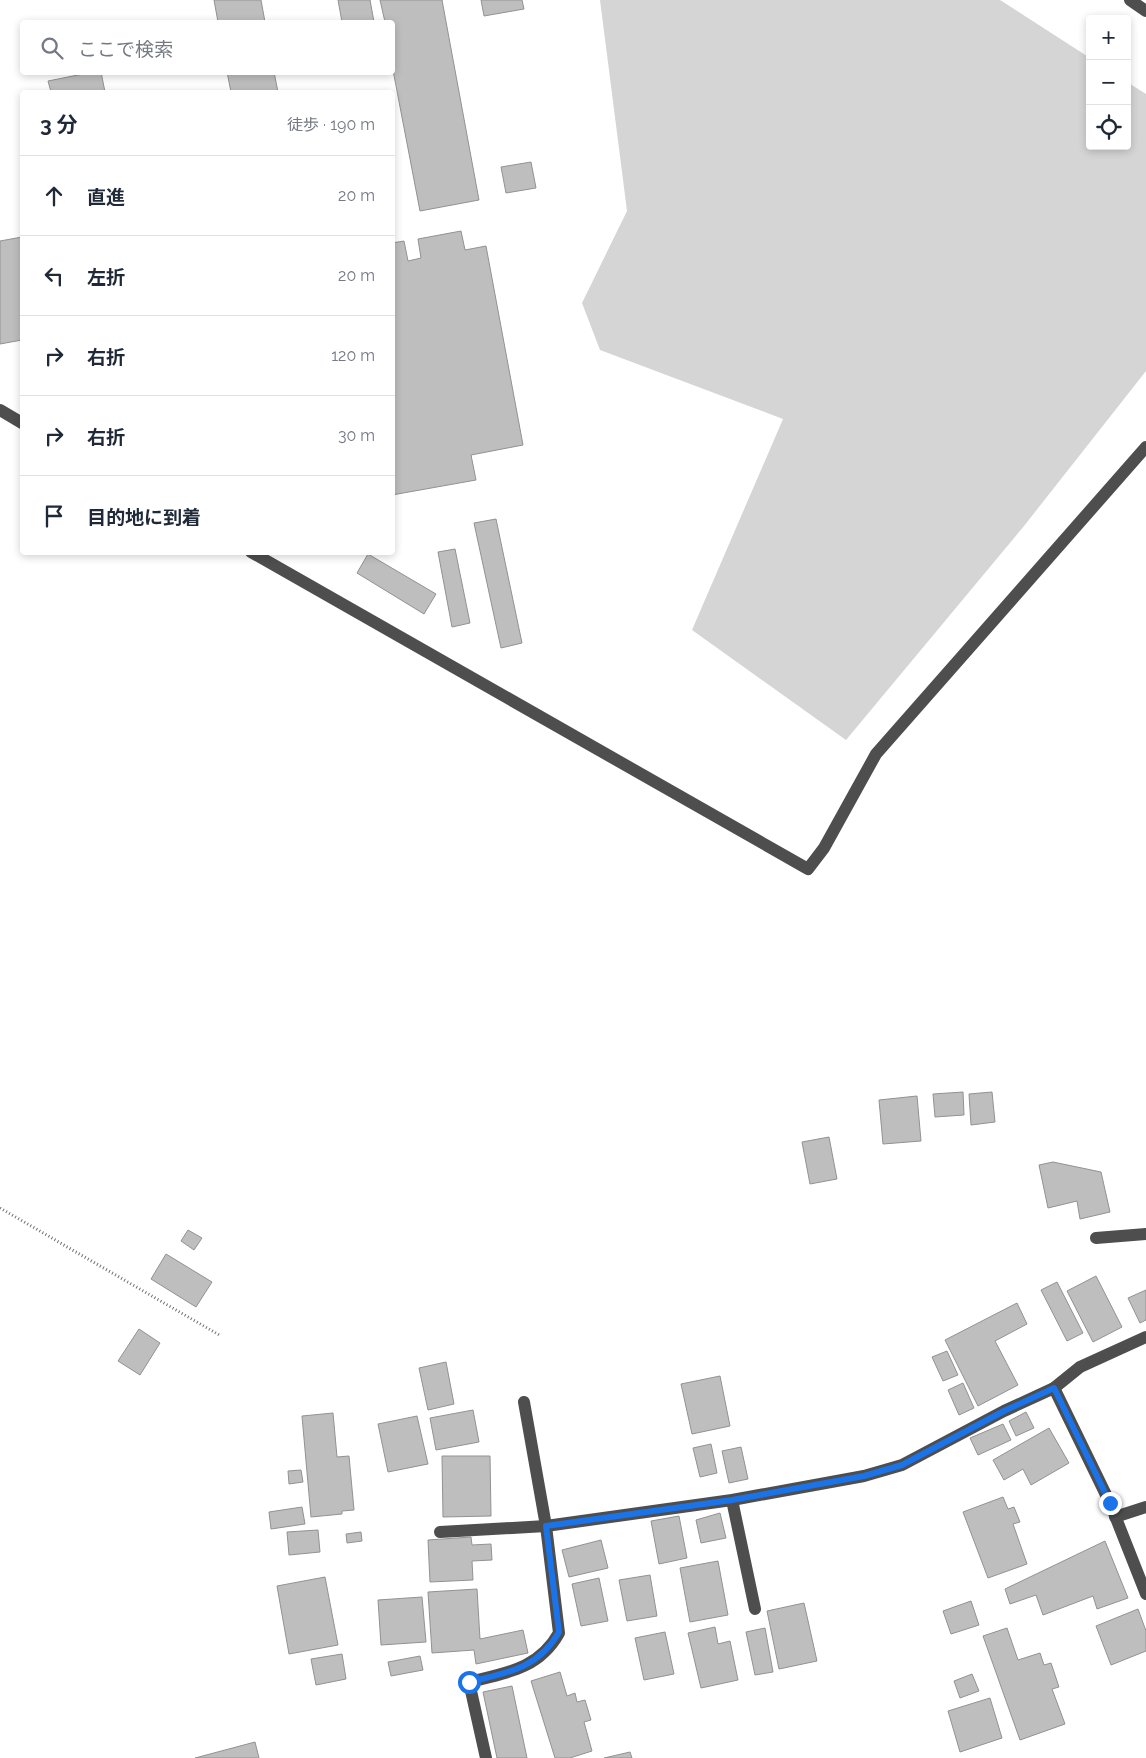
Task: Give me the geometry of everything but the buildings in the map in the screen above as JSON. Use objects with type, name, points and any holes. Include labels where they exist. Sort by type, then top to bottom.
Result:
[{"type":"street","points":[[1130,0],[1146,11]]},
{"type":"street","points":[[0,410],[20,422]]},
{"type":"street","points":[[256,555],[808,868],[824,848],[876,754],[1146,447]]},
{"type":"street","points":[[1096,1238],[1146,1234]]},
{"type":"street","points":[[440,1532],[546,1526],[732,1500],[864,1476],[902,1465],[1004,1411],[1054,1388],[1080,1367],[1146,1336]]},
{"type":"street","points":[[1054,1388],[1115,1517],[1146,1594]]},
{"type":"street","points":[[486,1758],[469,1682],[519,1670],[552,1645],[559,1632],[546,1526],[524,1402]]},
{"type":"street","points":[[732,1500],[755,1609]]},
{"type":"street","points":[[1115,1517],[1146,1507]]},
{"type":"path","points":[[0,1208],[221,1336]]},
{"type":"shaded area","points":[[600,0],[1000,0],[1086,55],[1086,150],[1131,150],[1131,85],[1146,94],[1146,371],[1024,526],[846,740],[692,630],[783,419],[600,350],[582,303],[627,211]]},
{"type":"route","points":[[469,1682],[519,1670],[552,1645],[559,1632],[546,1526],[685,1505],[732,1500],[864,1476],[902,1465],[1004,1411],[1054,1388],[1110,1503]]}]
